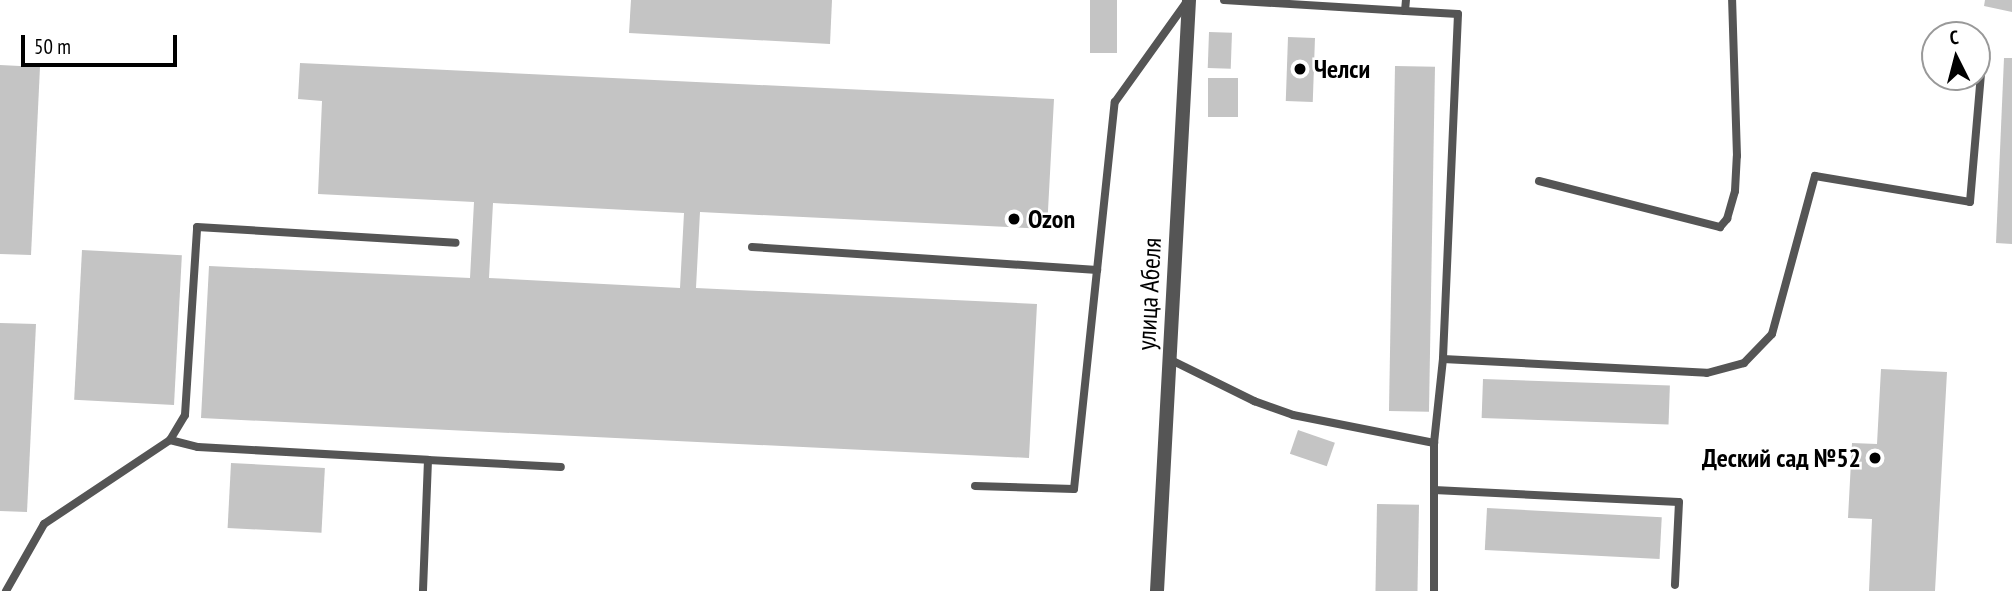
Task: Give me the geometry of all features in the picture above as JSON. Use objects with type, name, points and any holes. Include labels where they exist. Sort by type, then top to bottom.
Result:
[{"type":"street","name":"улица Абеля","points":[[1157,591],[1189,0]]},
{"type":"lane","points":[[975,486],[1074,489],[1115,103],[1189,0]]},
{"type":"lane","points":[[1224,0],[1458,14],[1443,359],[1434,443],[1434,591]]},
{"type":"lane","points":[[1405,11],[1406,0]]},
{"type":"lane","points":[[1539,181],[1720,227],[1727,219],[1735,180],[1732,0]]},
{"type":"lane","points":[[1443,359],[1707,373],[1744,363],[1772,334],[1815,176],[1970,202],[1979,91]]},
{"type":"lane","points":[[6,591],[44,524],[170,440],[185,415],[197,227],[456,243]]},
{"type":"lane","points":[[752,247],[1097,270]]},
{"type":"lane","points":[[1171,360],[1254,401],[1284,412],[1343,427],[1434,443]]},
{"type":"lane","points":[[170,440],[198,447],[561,467]]},
{"type":"lane","points":[[424,591],[428,460]]},
{"type":"lane","points":[[1434,490],[1679,502],[1675,585]]},
{"type":"building","points":[[631,0],[832,0],[830,44],[629,33]]},
{"type":"building","points":[[1090,0],[1117,0],[1117,53],[1090,53]]},
{"type":"building","points":[[1985,0],[2012,0],[2012,12],[1984,6]]},
{"type":"building","points":[[1209,32],[1232,33],[1231,69],[1208,68]]},
{"type":"building","name":"Челси","points":[[1288,37],[1315,38],[1313,102],[1286,101]]},
{"type":"building","points":[[2004,58],[2012,58],[2012,244],[1996,243]]},
{"type":"building","points":[[300,63],[1054,99],[1047,229],[700,212],[696,288],[1037,304],[1029,458],[201,418],[209,266],[470,278],[474,202],[318,194],[322,101],[298,99]],"holes":[[[493,203],[684,213],[680,288],[489,278]]]},
{"type":"building","points":[[0,65],[40,67],[31,255],[0,254]]},
{"type":"building","points":[[1395,66],[1435,67],[1429,412],[1389,411]]},
{"type":"building","points":[[1208,78],[1238,78],[1238,117],[1208,117]]},
{"type":"building","points":[[82,250],[182,255],[174,405],[74,400]]},
{"type":"building","points":[[0,323],[36,324],[27,512],[0,511]]},
{"type":"building","points":[[1881,369],[1947,372],[1935,591],[1869,591],[1872,519],[1848,518],[1852,443],[1877,444]]},
{"type":"building","points":[[1483,379],[1670,386],[1669,425],[1482,418]]},
{"type":"building","points":[[1298,430],[1335,443],[1327,466],[1290,454]]},
{"type":"building","points":[[231,463],[325,468],[321,533],[228,528]]},
{"type":"building","points":[[1377,504],[1419,505],[1417,591],[1375,591]]},
{"type":"building","points":[[1487,508],[1662,517],[1660,559],[1485,550]]},
{"type":"place","name":"Челси","points":[[1300,69]]},
{"type":"place","name":"Ozon","points":[[1014,219]]},
{"type":"place","name":"Деский сад №52","points":[[1875,458]]}]
